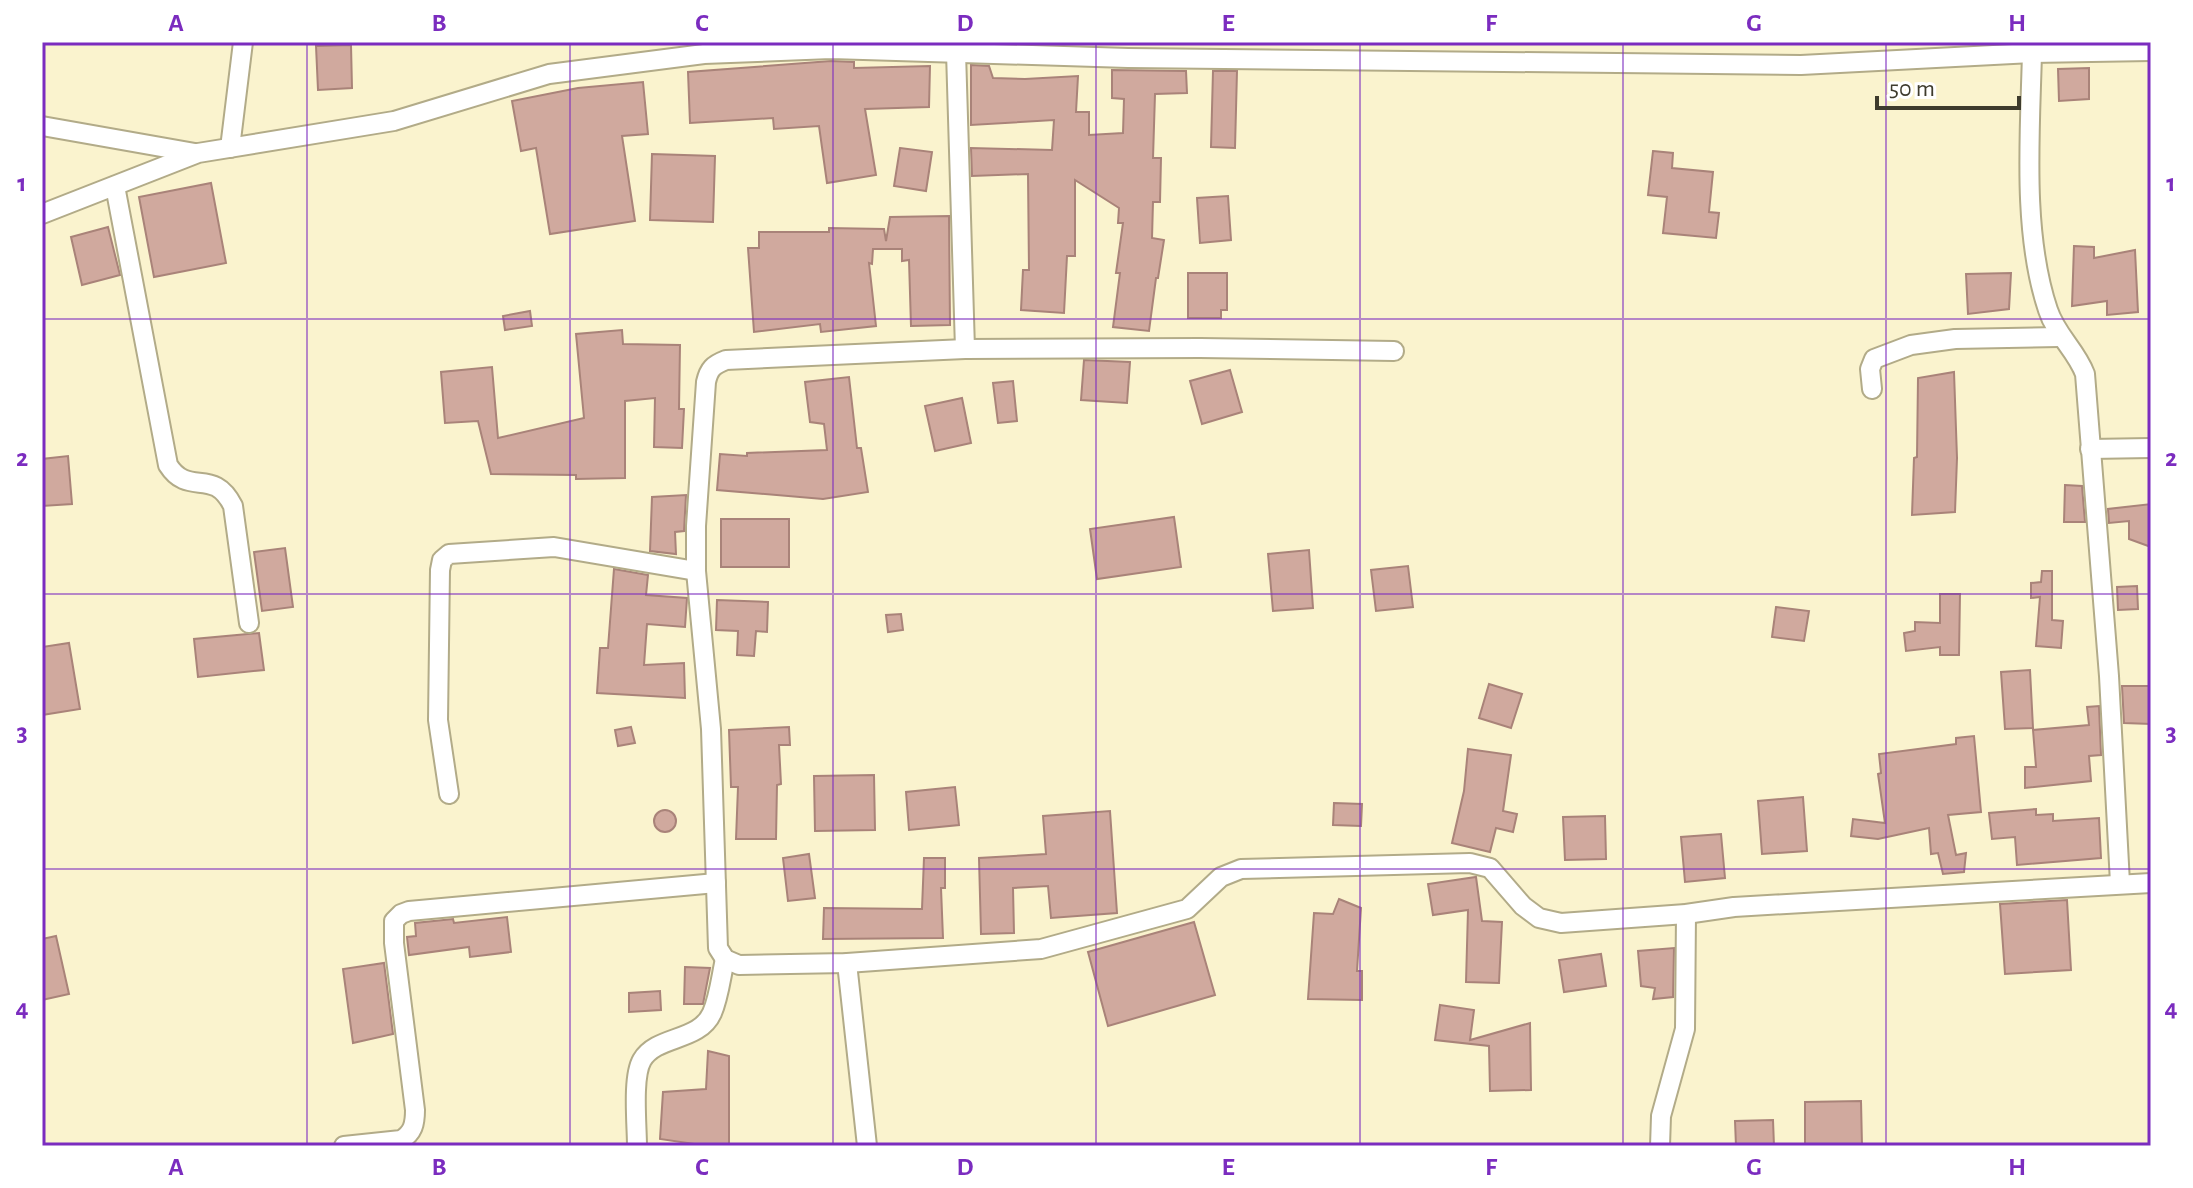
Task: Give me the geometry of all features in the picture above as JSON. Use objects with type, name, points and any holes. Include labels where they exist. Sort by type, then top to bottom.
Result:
[{"type":"street","points":[[230,148],[243,42]]},
{"type":"street","points":[[42,214],[198,153],[394,121],[549,74],[704,54],[831,49],[956,52],[1129,50],[1801,65],[2041,49],[2151,51]]},
{"type":"street","points":[[2041,49],[2030,170],[2037,273],[2059,337],[2080,361],[2085,374],[2109,676],[2120,883]]},
{"type":"street","points":[[956,52],[965,349]]},
{"type":"street","points":[[42,126],[198,153]]},
{"type":"street","points":[[115,186],[168,465],[175,477],[185,482],[217,485],[227,494],[233,506],[249,623]]},
{"type":"street","points":[[1872,389],[1870,369],[1874,359],[1911,345],[1955,339],[2059,337]]},
{"type":"street","points":[[1394,351],[965,349],[726,360],[715,364],[706,382],[696,571],[711,729],[718,948],[725,959],[739,965],[847,963],[1041,949],[1187,909],[1221,877],[1241,869],[1470,863],[1490,868],[1523,906],[1539,918],[1561,923],[1686,914],[1734,907],[2151,883]]},
{"type":"street","points":[[2090,449],[2151,448]]},
{"type":"street","points":[[449,794],[438,720],[442,560],[449,554],[554,547],[696,571]]},
{"type":"street","points":[[344,1146],[401,1140],[408,1136],[415,1120],[394,943],[394,921],[401,914],[716,883]]},
{"type":"street","points":[[1660,1146],[1661,1116],[1685,1029],[1686,914]]},
{"type":"street","points":[[637,1146],[638,1071],[643,1059],[657,1046],[695,1032],[711,1016],[725,959]]},
{"type":"street","points":[[847,963],[867,1146]]},
{"type":"building","points":[[351,45],[352,88],[318,90],[316,46]]},
{"type":"building","points":[[854,62],[854,68],[930,66],[929,107],[865,109],[876,175],[827,183],[819,126],[774,129],[773,118],[690,123],[688,72]]},
{"type":"building","points":[[971,65],[989,66],[993,78],[1078,76],[1076,112],[1089,112],[1089,135],[1123,133],[1124,99],[1112,98],[1112,70],[1186,71],[1187,93],[1155,94],[1153,158],[1161,158],[1160,202],[1153,202],[1152,238],[1164,240],[1149,331],[1113,327],[1123,223],[1118,223],[1119,208],[1075,180],[1075,256],[1067,256],[1064,313],[1021,310],[1023,270],[1029,270],[1028,174],[972,176],[971,148],[1052,150],[1054,120],[971,125]]},
{"type":"building","points":[[2089,68],[2089,99],[2059,101],[2058,69]]},
{"type":"building","points":[[1213,71],[1237,71],[1235,148],[1211,147]]},
{"type":"building","points":[[643,82],[648,134],[622,136],[635,221],[550,234],[536,148],[521,151],[512,101],[578,88]]},
{"type":"building","points":[[900,148],[932,152],[926,191],[894,186]]},
{"type":"building","points":[[1653,151],[1673,153],[1672,168],[1713,172],[1709,212],[1719,213],[1716,238],[1663,233],[1667,197],[1648,195]]},
{"type":"building","points":[[652,154],[715,156],[713,222],[650,220]]},
{"type":"building","points":[[211,183],[226,263],[154,277],[139,197]]},
{"type":"building","points":[[1228,196],[1231,240],[1200,243],[1197,198]]},
{"type":"building","points":[[949,216],[950,325],[911,326],[909,260],[902,261],[902,249],[873,249],[872,264],[869,263],[876,326],[821,332],[820,324],[754,332],[748,248],[759,248],[759,232],[884,229],[886,241],[890,217]]},
{"type":"building","points":[[108,227],[120,275],[82,285],[71,237]]},
{"type":"building","points":[[2074,246],[2094,247],[2094,258],[2135,250],[2138,312],[2107,315],[2107,301],[2072,306]]},
{"type":"building","points":[[1188,273],[1227,273],[1227,310],[1221,310],[1221,318],[1188,318]]},
{"type":"building","points":[[2011,273],[2009,309],[1968,314],[1966,274]]},
{"type":"building","points":[[530,311],[532,326],[505,330],[503,316]]},
{"type":"building","points":[[622,330],[623,344],[680,345],[679,409],[684,409],[682,448],[654,447],[655,398],[625,401],[625,478],[576,479],[576,475],[491,474],[478,421],[445,423],[441,372],[492,367],[498,438],[584,418],[576,334]]},
{"type":"building","points":[[1084,360],[1130,362],[1127,403],[1081,400]]},
{"type":"building","points":[[1230,370],[1242,412],[1202,424],[1190,381]]},
{"type":"building","points":[[1954,372],[1955,512],[1912,515],[1914,458],[1917,457],[1918,378]]},
{"type":"building","points":[[849,377],[857,448],[861,448],[868,492],[823,499],[717,490],[720,454],[747,456],[747,453],[827,450],[824,424],[810,422],[805,382]]},
{"type":"building","points":[[1013,381],[1017,421],[998,423],[993,383]]},
{"type":"building","points":[[962,398],[971,443],[935,451],[925,406]]},
{"type":"building","points":[[68,456],[72,504],[42,506],[42,459]]},
{"type":"building","points":[[2065,485],[2082,486],[2085,522],[2064,522]]},
{"type":"building","points":[[686,495],[684,531],[675,532],[676,554],[650,551],[652,497]]},
{"type":"building","points":[[2151,504],[2151,547],[2129,539],[2129,521],[2109,523],[2108,509]]},
{"type":"building","points":[[1174,517],[1181,567],[1097,579],[1090,529]]},
{"type":"building","points":[[721,519],[789,519],[789,567],[721,567]]},
{"type":"building","points":[[285,548],[293,607],[262,611],[254,552]]},
{"type":"building","points":[[1309,550],[1313,608],[1273,611],[1268,554]]},
{"type":"building","points":[[1408,566],[1413,607],[1376,611],[1371,570]]},
{"type":"building","points":[[614,569],[648,575],[646,595],[687,598],[685,627],[647,624],[644,665],[684,663],[685,698],[597,693],[600,648],[608,648]]},
{"type":"building","points":[[2042,571],[2052,571],[2052,620],[2063,621],[2061,648],[2036,646],[2040,597],[2031,598],[2031,583],[2041,582]]},
{"type":"building","points":[[2137,586],[2138,609],[2118,610],[2117,587]]},
{"type":"building","points":[[1940,594],[1960,594],[1959,655],[1940,655],[1940,647],[1906,651],[1904,633],[1915,631],[1915,622],[1940,623]]},
{"type":"building","points":[[717,600],[768,602],[767,632],[756,631],[754,656],[737,655],[738,631],[716,630]]},
{"type":"building","points":[[1776,607],[1809,611],[1804,641],[1772,637]]},
{"type":"building","points":[[901,614],[903,630],[888,632],[886,615]]},
{"type":"building","points":[[259,633],[264,670],[198,677],[194,639]]},
{"type":"building","points":[[69,643],[80,709],[42,715],[42,647]]},
{"type":"building","points":[[2030,670],[2033,728],[2005,729],[2001,672]]},
{"type":"building","points":[[1489,684],[1522,694],[1511,728],[1479,718]]},
{"type":"building","points":[[2122,686],[2151,686],[2151,724],[2124,723]]},
{"type":"building","points":[[2099,706],[2101,755],[2089,756],[2091,781],[2025,788],[2025,767],[2036,767],[2033,730],[2089,725],[2087,707]]},
{"type":"building","points":[[631,727],[635,743],[618,746],[615,730]]},
{"type":"building","points":[[789,727],[790,745],[779,745],[781,784],[777,785],[776,839],[736,839],[738,787],[731,787],[729,730]]},
{"type":"building","points":[[1974,736],[1981,812],[1948,815],[1956,855],[1966,853],[1964,872],[1943,874],[1938,853],[1931,854],[1929,828],[1878,839],[1851,836],[1853,819],[1885,823],[1878,774],[1881,773],[1879,754],[1956,744],[1956,738]]},
{"type":"building","points":[[1468,749],[1511,755],[1503,811],[1517,814],[1513,832],[1496,828],[1490,852],[1452,843],[1464,791]]},
{"type":"building","points":[[874,775],[875,830],[815,831],[814,776]]},
{"type":"building","points":[[955,787],[959,825],[909,830],[906,792]]},
{"type":"building","points":[[1803,797],[1807,851],[1762,854],[1758,801]]},
{"type":"building","points":[[1334,803],[1362,804],[1361,826],[1333,825]]},
{"type":"building","points":[[2036,809],[2036,815],[2053,814],[2053,821],[2099,818],[2101,858],[2017,865],[2015,837],[1992,839],[1989,813]]},
{"type":"building","points":[[665,810],[673,813],[676,821],[673,829],[665,832],[657,829],[654,821],[657,813]]},
{"type":"building","points":[[1110,811],[1117,913],[1051,918],[1048,886],[1013,888],[1014,933],[981,934],[979,858],[1046,854],[1043,816]]},
{"type":"building","points":[[1605,816],[1606,859],[1565,860],[1563,817]]},
{"type":"building","points":[[1721,834],[1725,878],[1685,882],[1681,837]]},
{"type":"building","points":[[809,854],[815,898],[788,901],[783,858]]},
{"type":"building","points":[[924,858],[945,858],[945,888],[941,888],[943,938],[823,939],[824,908],[922,909]]},
{"type":"building","points":[[1476,877],[1482,921],[1502,922],[1499,983],[1466,982],[1468,910],[1433,915],[1428,884]]},
{"type":"building","points":[[1339,899],[1361,908],[1357,971],[1362,971],[1362,1000],[1308,999],[1314,913],[1333,914]]},
{"type":"building","points":[[2067,900],[2071,970],[2005,974],[2000,904]]},
{"type":"building","points":[[507,917],[511,952],[470,957],[469,947],[409,955],[407,937],[416,936],[415,923],[453,919],[454,923]]},
{"type":"building","points":[[1194,922],[1215,995],[1108,1026],[1088,952]]},
{"type":"building","points":[[56,936],[69,994],[42,1000],[42,939]]},
{"type":"building","points":[[1674,948],[1673,997],[1653,999],[1655,988],[1641,986],[1638,951]]},
{"type":"building","points":[[1601,954],[1606,986],[1564,992],[1559,960]]},
{"type":"building","points":[[384,963],[393,1034],[353,1043],[343,969]]},
{"type":"building","points":[[685,967],[710,968],[703,1004],[684,1004]]},
{"type":"building","points":[[660,991],[661,1010],[629,1012],[629,993]]},
{"type":"building","points":[[1440,1005],[1474,1010],[1470,1040],[1530,1023],[1531,1090],[1490,1091],[1489,1046],[1435,1040]]},
{"type":"building","points":[[708,1051],[729,1056],[729,1146],[660,1139],[663,1092],[706,1089]]},
{"type":"building","points":[[1861,1101],[1862,1146],[1805,1146],[1805,1102]]},
{"type":"building","points":[[1773,1120],[1774,1146],[1736,1146],[1735,1121]]}]
